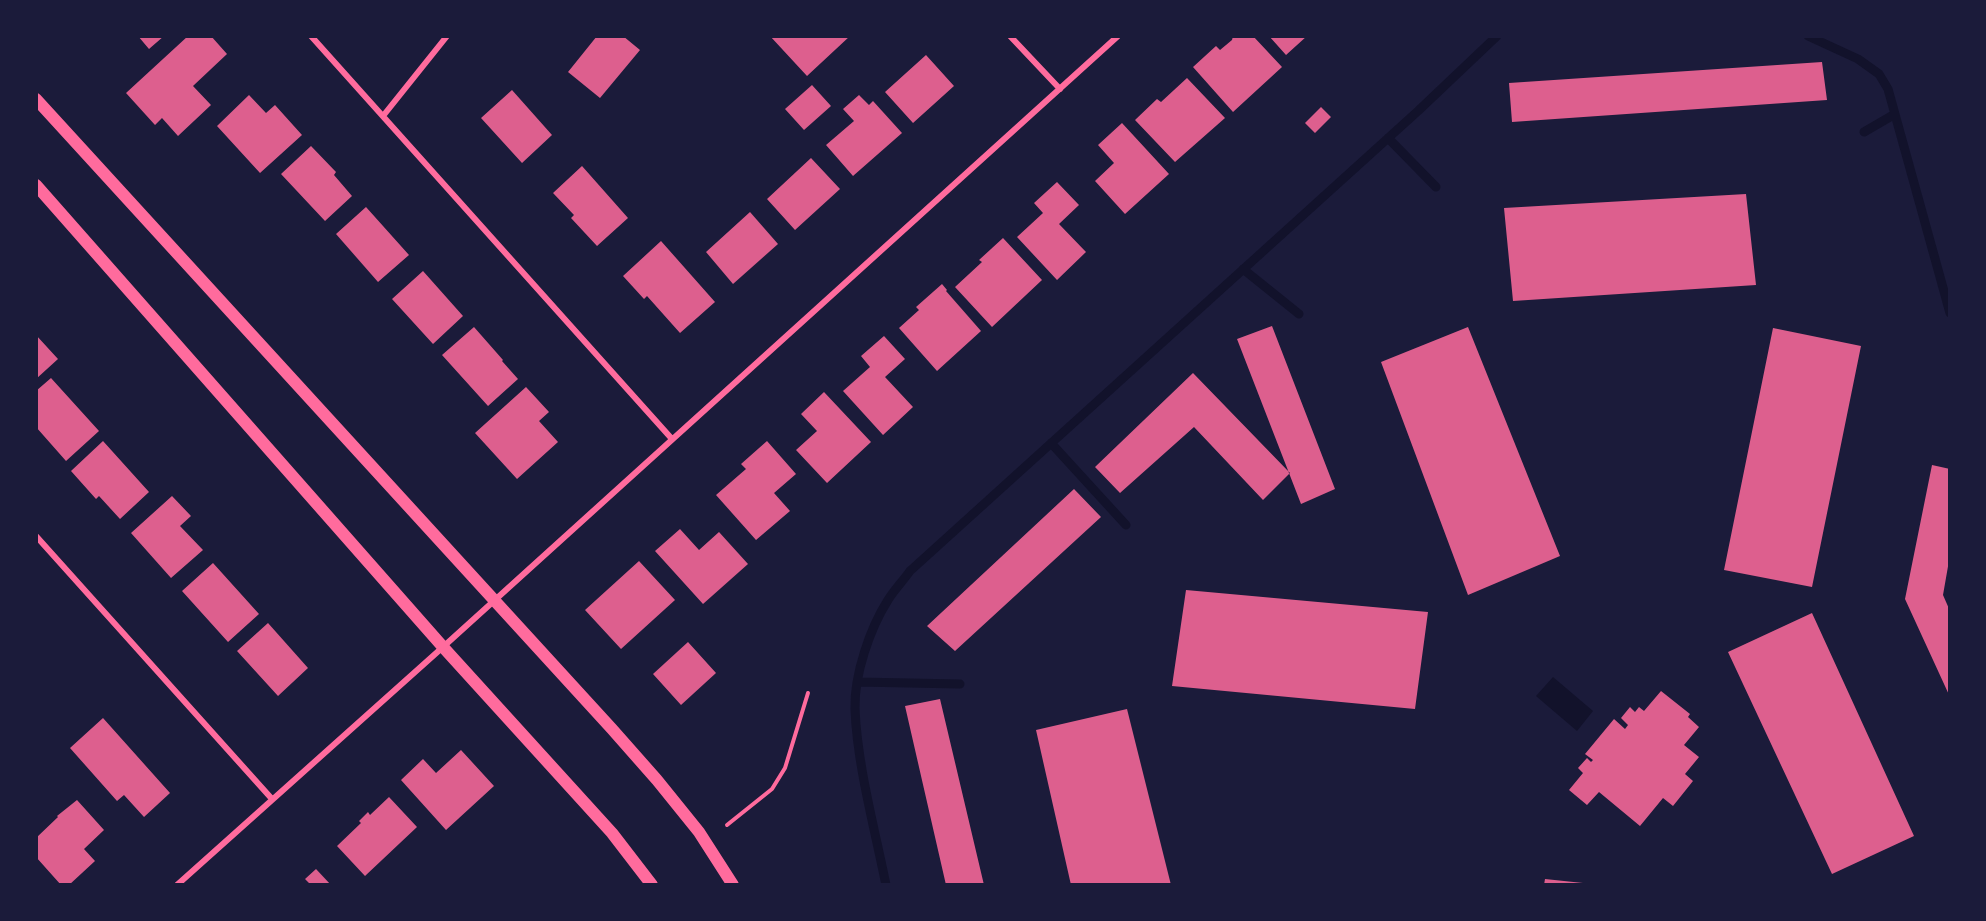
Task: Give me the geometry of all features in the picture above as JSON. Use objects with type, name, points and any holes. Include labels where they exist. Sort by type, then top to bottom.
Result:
[{"type":"main road","points":[[36,99],[657,780],[699,832],[733,885]]},
{"type":"main road","points":[[36,185],[443,647],[612,833],[652,885]]},
{"type":"street","points":[[311,36],[672,439]]},
{"type":"street","points":[[383,116],[447,36]]},
{"type":"street","points":[[1010,36],[1060,89]]},
{"type":"street","points":[[177,885],[1119,36]]},
{"type":"street","points":[[36,536],[272,799]]},
{"type":"path","points":[[727,825],[772,789],[785,768],[808,693]]},
{"type":"shaded area","points":[[1553,677],[1593,711],[1577,731],[1536,696]]},
{"type":"building","points":[[138,36],[164,36],[149,49]]},
{"type":"building","points":[[188,36],[211,36],[227,54],[193,86],[211,105],[178,136],[162,118],[155,125],[126,93]]},
{"type":"building","points":[[597,36],[623,36],[640,50],[600,98],[568,72]]},
{"type":"building","points":[[770,36],[850,36],[807,76]]},
{"type":"building","points":[[1233,36],[1253,36],[1282,67],[1233,112],[1193,67],[1216,46],[1220,50],[1232,40]]},
{"type":"building","points":[[1269,36],[1307,36],[1286,55]]},
{"type":"building","points":[[926,55],[954,86],[913,123],[885,92]]},
{"type":"building","points":[[1822,62],[1827,100],[1512,122],[1509,83]]},
{"type":"building","points":[[1187,78],[1225,118],[1175,162],[1135,120],[1157,99],[1161,102]]},
{"type":"building","points":[[812,85],[831,106],[804,130],[785,109]]},
{"type":"building","points":[[512,90],[552,135],[522,163],[481,118]]},
{"type":"building","points":[[249,95],[266,113],[275,105],[302,135],[260,173],[217,126]]},
{"type":"building","points":[[859,95],[869,105],[873,101],[902,133],[853,176],[826,145],[854,121],[843,109]]},
{"type":"building","points":[[1321,107],[1331,117],[1315,133],[1305,123]]},
{"type":"building","points":[[1122,123],[1169,174],[1125,214],[1095,181],[1114,163],[1098,145]]},
{"type":"building","points":[[311,146],[336,172],[334,175],[352,196],[325,221],[281,174]]},
{"type":"building","points":[[811,158],[840,189],[795,230],[767,199]]},
{"type":"building","points":[[582,166],[628,218],[597,246],[571,218],[574,215],[553,193]]},
{"type":"building","points":[[1057,182],[1079,205],[1059,224],[1086,252],[1057,280],[1017,237],[1043,213],[1034,203]]},
{"type":"building","points":[[1746,194],[1756,285],[1513,301],[1504,208]]},
{"type":"building","points":[[366,207],[409,255],[378,282],[336,234]]},
{"type":"building","points":[[750,212],[778,244],[733,284],[706,252]]},
{"type":"building","points":[[1003,238],[1042,280],[992,327],[955,287]]},
{"type":"building","points":[[661,241],[715,302],[680,333],[647,296],[644,299],[623,276]]},
{"type":"building","points":[[423,271],[463,316],[433,344],[392,299]]},
{"type":"building","points":[[942,284],[981,331],[937,371],[899,328],[919,310],[916,307]]},
{"type":"building","points":[[1272,326],[1335,489],[1301,504],[1237,339]]},
{"type":"building","points":[[474,327],[518,379],[488,406],[442,355]]},
{"type":"building","points":[[1468,327],[1560,556],[1468,595],[1381,362]]},
{"type":"building","points":[[1773,328],[1861,346],[1812,587],[1724,570]]},
{"type":"building","points":[[36,335],[58,359],[36,379]]},
{"type":"building","points":[[884,336],[905,359],[885,377],[913,407],[883,435],[843,391],[870,367],[861,356]]},
{"type":"building","points":[[1193,373],[1290,473],[1263,500],[1194,427],[1120,493],[1095,467]]},
{"type":"building","points":[[51,378],[99,431],[66,461],[36,427],[38,425],[36,423],[36,391]]},
{"type":"building","points":[[526,387],[549,412],[539,421],[558,442],[517,479],[475,433]]},
{"type":"building","points":[[824,392],[871,442],[827,483],[796,450],[817,431],[801,414]]},
{"type":"building","points":[[103,441],[149,492],[120,519],[99,496],[96,499],[71,471]]},
{"type":"building","points":[[767,441],[796,474],[774,493],[790,511],[756,540],[716,495],[746,469],[741,464]]},
{"type":"building","points":[[1932,465],[1950,469],[1950,555],[1943,595],[1950,611],[1950,697],[1905,599]]},
{"type":"building","points":[[1074,489],[1101,517],[955,651],[927,626]]},
{"type":"building","points":[[172,496],[191,516],[180,526],[203,550],[171,578],[131,533]]},
{"type":"building","points":[[680,529],[699,550],[719,532],[748,564],[703,604],[655,551]]},
{"type":"building","points":[[639,561],[675,600],[621,649],[585,610]]},
{"type":"building","points":[[213,563],[259,614],[228,642],[182,591]]},
{"type":"building","points":[[1186,590],[1428,612],[1415,709],[1172,686]]},
{"type":"building","points":[[1812,613],[1914,836],[1832,874],[1728,652]]},
{"type":"building","points":[[268,623],[308,668],[278,696],[237,651]]},
{"type":"building","points":[[688,642],[716,673],[681,705],[653,674]]},
{"type":"building","points":[[1661,691],[1690,714],[1688,717],[1699,727],[1684,745],[1699,757],[1685,774],[1693,781],[1673,806],[1663,798],[1640,826],[1599,792],[1587,805],[1569,790],[1583,773],[1578,768],[1587,758],[1591,762],[1593,760],[1585,754],[1614,719],[1625,729],[1628,725],[1621,718],[1630,707],[1635,712],[1639,707],[1644,711]]},
{"type":"building","points":[[940,699],[984,885],[946,885],[905,706]]},
{"type":"building","points":[[1127,709],[1171,885],[1071,885],[1036,730]]},
{"type":"building","points":[[103,718],[170,793],[144,817],[124,795],[117,801],[70,748]]},
{"type":"building","points":[[461,750],[494,786],[446,830],[401,780],[423,759],[436,773]]},
{"type":"building","points":[[389,797],[417,827],[365,876],[337,846],[361,823],[359,821],[368,812],[370,815]]},
{"type":"building","points":[[77,800],[104,830],[84,849],[95,861],[69,885],[61,885],[36,857],[36,838],[57,816]]},
{"type":"building","points":[[316,869],[331,885],[311,885],[305,879]]},
{"type":"building","points":[[1545,879],[1583,883],[1583,885],[1544,885]]},
{"type":"waterway","points":[[886,885],[863,774],[856,730],[855,696],[860,667],[869,638],[881,611],[893,593],[910,571],[1418,111],[1497,36]]},
{"type":"waterway","points":[[1808,36],[1858,59],[1879,74],[1888,89],[1950,313]]},
{"type":"waterway","points":[[1864,132],[1895,114]]},
{"type":"waterway","points":[[1388,138],[1436,187]]},
{"type":"waterway","points":[[1243,269],[1299,314]]},
{"type":"waterway","points":[[1051,443],[1126,525]]},
{"type":"waterway","points":[[858,682],[960,684]]}]
